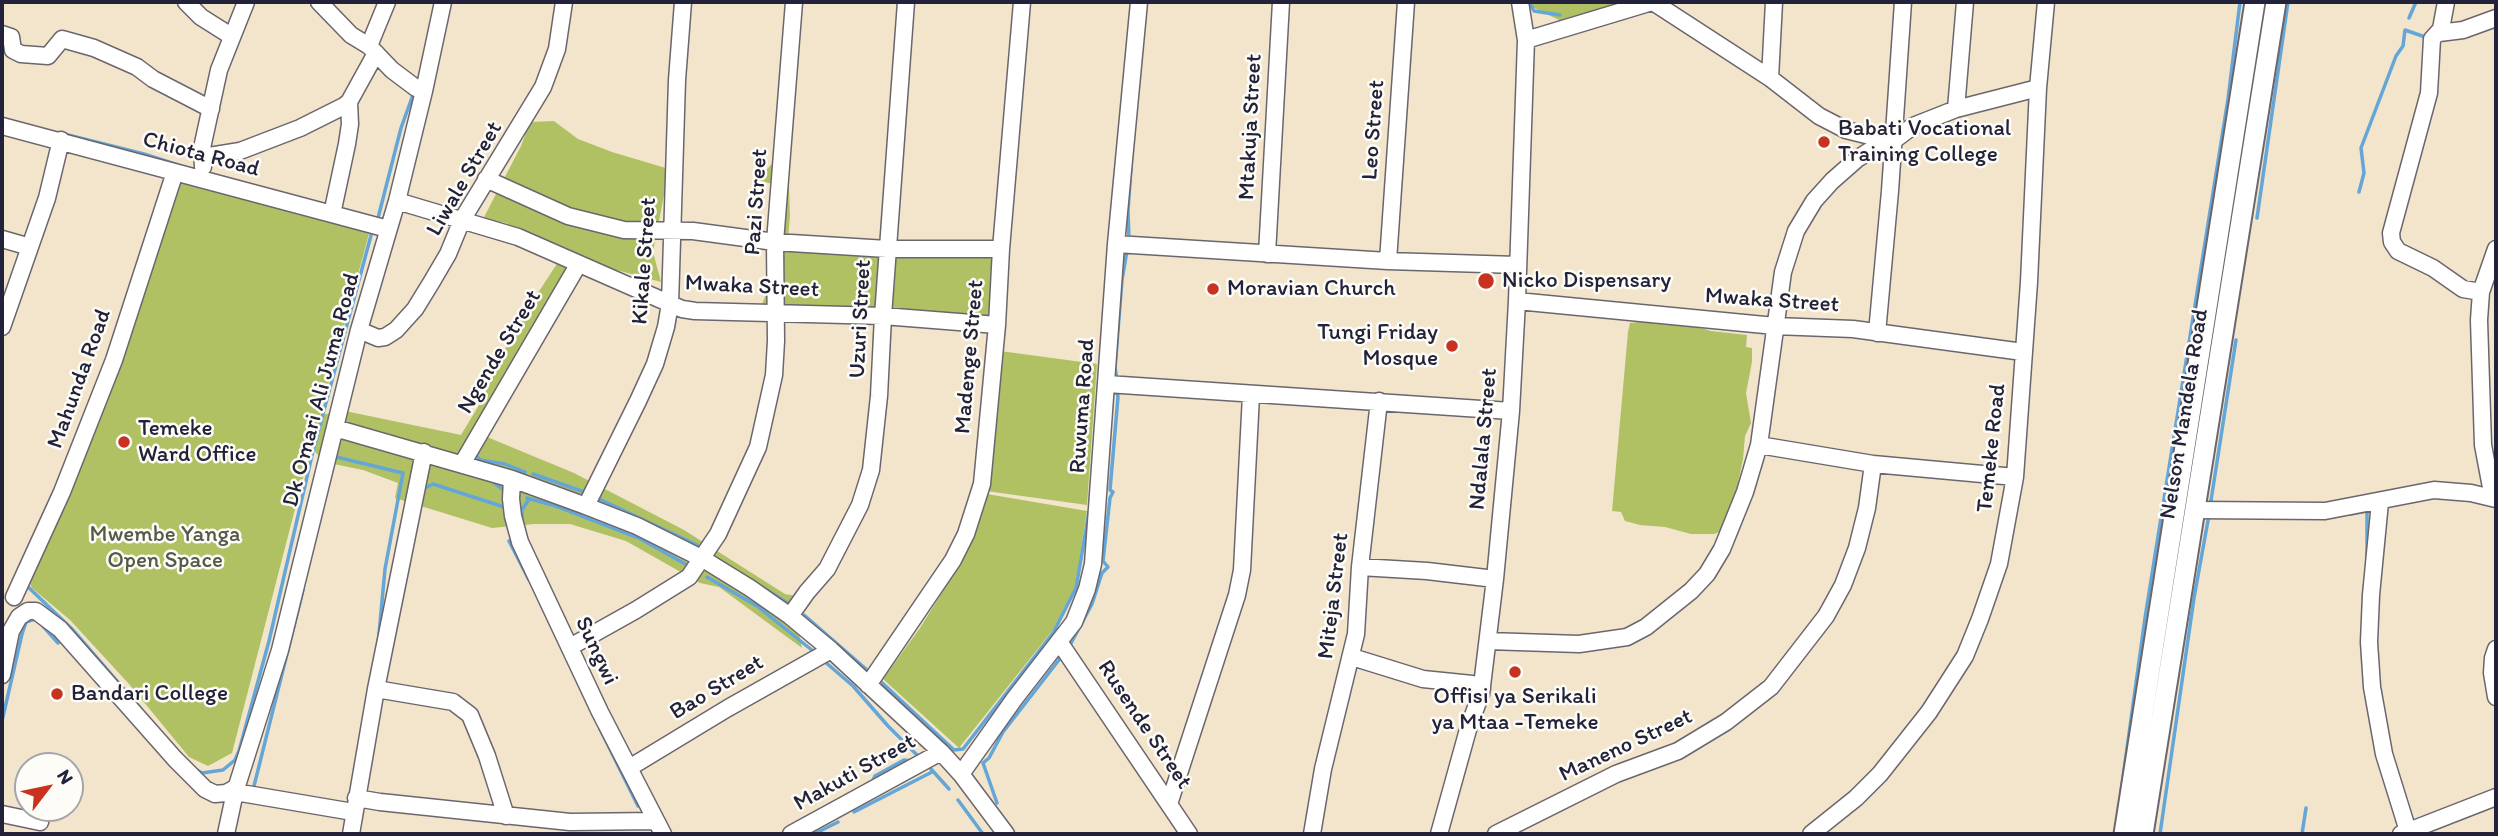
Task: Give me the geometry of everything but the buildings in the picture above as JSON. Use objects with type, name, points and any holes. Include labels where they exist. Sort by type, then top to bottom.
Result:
[{"type":"main road","name":"Nelson Mandela Road","points":[[2123,834],[2255,2]]},
{"type":"main road","name":"Nelson Mandela Road","points":[[2143,834],[2276,2]]},
{"type":"street","points":[[186,2],[201,17],[231,36]]},
{"type":"street","points":[[246,2],[222,58],[202,148],[203,170],[240,151],[314,122],[349,102]]},
{"type":"street","points":[[319,2],[351,35],[416,88],[424,91]]},
{"type":"street","points":[[333,210],[350,124],[349,102],[372,50],[387,2]]},
{"type":"street","name":"Dk Omari Ali Juma Road","points":[[226,834],[236,790],[280,650],[359,330],[397,201],[443,2]]},
{"type":"street","name":"Liwale Street","points":[[359,330],[378,338],[386,337],[415,309],[448,254],[462,220],[543,87],[557,49],[564,2]]},
{"type":"street","name":"Kikale Street","points":[[586,506],[654,364],[666,327],[670,304],[677,80],[683,2]]},
{"type":"street","name":"Pazi Street","points":[[570,648],[689,577],[718,534],[758,447],[774,375],[775,242],[794,2]]},
{"type":"street","name":"Uzuri Street","points":[[790,617],[827,569],[860,505],[871,470],[879,397],[887,249],[906,2]]},
{"type":"street","name":"Madenge Street","points":[[868,685],[953,560],[966,534],[982,484],[1022,2]]},
{"type":"street","name":"Ruvuma Road","points":[[961,774],[1015,698],[1060,642],[1080,610],[1093,564],[1116,244],[1139,2]]},
{"type":"street","name":"Mtakuja Street","points":[[1267,254],[1281,2]]},
{"type":"street","name":"Leo Street","points":[[1388,261],[1406,2]]},
{"type":"street","name":"Ndalala Street","points":[[1439,834],[1482,688],[1495,579],[1511,411],[1517,301],[1526,40],[1520,2]]},
{"type":"street","points":[[1526,40],[1652,2],[1770,78],[1819,116],[1859,134],[1893,141]]},
{"type":"street","points":[[1770,78],[1774,2]]},
{"type":"street","points":[[1877,333],[1903,2]]},
{"type":"street","points":[[1956,110],[1965,2]]},
{"type":"street","name":"Temeke Road","points":[[1811,834],[1856,798],[1894,759],[1936,702],[1965,656],[1999,564],[2015,477],[2038,89],[2046,2]]},
{"type":"street","points":[[2446,2],[2442,26],[2432,39],[2429,93],[2393,221],[2392,242],[2398,251],[2433,268],[2463,289],[2481,292]]},
{"type":"street","points":[[2439,33],[2463,30],[2496,18]]},
{"type":"street","points":[[2,34],[11,37],[13,50],[21,54],[48,56],[62,39],[94,48],[137,67],[153,79],[211,109]]},
{"type":"street","points":[[1488,641],[1579,644],[1627,636],[1646,627],[1670,610],[1707,574],[1722,549],[1745,492],[1759,445],[1783,272],[1796,231],[1814,201],[1857,159],[1877,146],[1893,141],[1913,126],[1956,110],[2038,89]]},
{"type":"street","name":"Chiota Road","points":[[2,126],[175,172],[203,170],[388,229]]},
{"type":"street","points":[[2,327],[47,198],[61,140]]},
{"type":"street","name":"Mahunda Road","points":[[8,594],[62,492],[114,360],[175,172]]},
{"type":"street","name":"Mwaka Street","points":[[486,179],[546,207],[592,223],[624,230],[720,234],[775,242],[887,249],[1000,249]]},
{"type":"street","name":"Mwaka Street","points":[[397,201],[518,237],[670,304],[695,311],[883,316],[997,325]]},
{"type":"street","points":[[2,239],[30,247]]},
{"type":"street","points":[[1116,244],[1388,261],[1517,265]]},
{"type":"street","points":[[2195,510],[2309,512],[2342,509],[2434,490],[2495,498],[2483,444],[2479,351],[2481,292],[2496,250]]},
{"type":"street","name":"Ngende Street","points":[[462,464],[578,265]]},
{"type":"street","name":"Mwaka Street","points":[[1517,301],[1774,326],[1853,329],[2023,352]]},
{"type":"street","points":[[1107,384],[1511,411]]},
{"type":"street","points":[[1169,804],[1237,595],[1241,570],[1251,395]]},
{"type":"street","name":"Miteja Street","points":[[1312,834],[1323,769],[1356,634],[1360,568],[1379,401]]},
{"type":"street","points":[[335,428],[512,479],[637,526],[703,559],[750,588],[831,650],[941,752],[1006,834]]},
{"type":"street","points":[[1759,445],[1873,464],[2015,477]]},
{"type":"street","points":[[351,834],[359,803],[376,689],[424,452]]},
{"type":"street","name":"Maneno Street","points":[[1496,834],[1616,774],[1678,751],[1726,722],[1771,687],[1826,616],[1843,585],[1857,548],[1867,508],[1873,464]]},
{"type":"street","name":"Sungwi","points":[[512,479],[512,508],[520,542],[659,828]]},
{"type":"street","points":[[2380,502],[2371,595],[2369,642],[2372,687],[2384,754],[2405,833],[2496,797]]},
{"type":"street","points":[[1360,568],[1427,571],[1495,579]]},
{"type":"street","points":[[8,594],[28,611]]},
{"type":"street","points":[[2,675],[11,631],[19,617],[28,611],[36,611],[60,629],[175,759],[205,789],[215,794],[236,790],[659,828]]},
{"type":"street","name":"Rusende Street","points":[[1060,642],[1189,834]]},
{"type":"street","points":[[2496,649],[2492,673],[2496,697]]},
{"type":"street","name":"Bao Street","points":[[629,768],[769,683],[831,650]]},
{"type":"street","points":[[1352,657],[1423,679],[1472,684],[1482,688]]},
{"type":"street","points":[[376,689],[453,702],[461,706],[470,715],[477,729],[506,816]]},
{"type":"street","name":"Makuti Street","points":[[791,834],[941,752]]},
{"type":"street","points":[[2441,818],[2447,834]]},
{"type":"green space","name":"Mwembe Yanga Open Space","points":[[790,2],[804,2],[795,41],[795,101],[788,159],[788,239],[1002,246],[999,326],[949,328],[887,325],[872,485],[829,572],[801,607],[796,618],[802,648],[719,587],[700,583],[626,541],[570,524],[492,528],[395,498],[398,483],[363,470],[324,462],[311,447],[232,753],[208,766],[189,757],[129,684],[70,620],[32,588],[28,580],[140,289],[172,180],[370,230],[320,415],[345,411],[461,435],[482,400],[515,328],[564,253],[506,223],[483,219],[521,146],[530,122],[554,121],[578,139],[669,169],[653,252],[661,282],[583,261],[520,382],[487,437],[574,473],[684,530],[785,594],[796,596],[815,577],[848,518],[867,469],[873,325],[758,315],[767,291],[766,254],[773,184],[756,180],[775,161]]},
{"type":"green space","points":[[1522,2],[1643,2],[1561,21]]},
{"type":"green space","points":[[1678,321],[1711,331],[1747,335],[1746,347],[1752,348],[1746,393],[1751,423],[1745,436],[1743,459],[1728,529],[1714,534],[1691,534],[1665,527],[1640,525],[1625,521],[1621,512],[1612,511],[1630,323]]},
{"type":"green space","points":[[1000,351],[1097,364],[1087,505],[986,491]]},
{"type":"green space","points":[[987,494],[1087,511],[1075,587],[1052,631],[959,748],[883,679],[920,628],[961,562]]},
{"type":"waterway","points":[[1529,2],[1534,11],[1560,15]]},
{"type":"waterway","points":[[2121,792],[2145,618],[2228,99],[2240,2]]},
{"type":"waterway","points":[[2257,218],[2288,2]]},
{"type":"waterway","points":[[2409,18],[2416,2]]},
{"type":"waterway","points":[[2359,192],[2364,173],[2361,148],[2396,56],[2403,46],[2405,30],[2428,38]]},
{"type":"waterway","points":[[377,222],[401,128],[414,92]]},
{"type":"waterway","points":[[64,134],[178,165]]},
{"type":"waterway","points":[[1129,240],[1132,153]]},
{"type":"waterway","points":[[195,769],[202,773],[223,770],[235,760],[239,751],[269,641],[313,451],[373,228]]},
{"type":"waterway","points":[[1117,379],[1115,368],[1127,251]]},
{"type":"waterway","points":[[2210,507],[2236,340]]},
{"type":"waterway","points":[[1069,647],[1092,604],[1102,573],[1108,567],[1103,561],[1110,498],[1113,492],[1110,490],[1117,390]]},
{"type":"waterway","points":[[473,452],[480,460],[505,464],[525,472]]},
{"type":"waterway","points":[[332,456],[403,473],[385,569],[379,634]]},
{"type":"waterway","points":[[533,474],[587,493]]},
{"type":"waterway","points":[[492,481],[505,491]]},
{"type":"waterway","points":[[423,489],[433,484],[504,507]]},
{"type":"waterway","points":[[527,498],[556,506],[639,538],[687,565]]},
{"type":"waterway","points":[[597,498],[697,545]]},
{"type":"waterway","points":[[522,519],[522,510],[529,499]]},
{"type":"waterway","points":[[2351,514],[2367,511],[2367,561]]},
{"type":"waterway","points":[[878,679],[954,750],[963,749],[1053,633],[1076,588],[1089,512]]},
{"type":"waterway","points":[[2160,834],[2194,598],[2209,515]]},
{"type":"waterway","points":[[509,541],[529,580]]},
{"type":"waterway","points":[[707,577],[757,606],[813,651]]},
{"type":"waterway","points":[[25,584],[72,629],[141,709]]},
{"type":"waterway","points":[[762,587],[789,604]]},
{"type":"waterway","points":[[253,790],[303,590]]},
{"type":"waterway","points":[[804,615],[866,669]]},
{"type":"waterway","points":[[2,721],[22,634],[26,622],[35,619]]},
{"type":"waterway","points":[[41,624],[58,643]]},
{"type":"waterway","points":[[997,803],[983,763],[989,758],[1003,732],[1062,656]]},
{"type":"waterway","points":[[824,661],[853,686],[920,758]]},
{"type":"waterway","points":[[600,729],[638,806]]},
{"type":"waterway","points":[[872,782],[875,776],[904,760],[913,761]]},
{"type":"waterway","points":[[931,769],[949,789]]},
{"type":"waterway","points":[[854,812],[932,772]]},
{"type":"waterway","points":[[958,800],[983,834]]},
{"type":"waterway","points":[[2302,834],[2306,808]]},
{"type":"waterway","points":[[814,834],[838,822]]},
{"type":"place","name":"Babati Vocational Training College","points":[[1824,142]]},
{"type":"place","name":"Nicko Dispensary","points":[[1486,281]]},
{"type":"place","name":"Moravian Church","points":[[1213,289]]},
{"type":"place","name":"Tungi Friday Mosque","points":[[1452,346]]},
{"type":"place","name":"Temeke Ward Office","points":[[124,442]]},
{"type":"place","name":"Offisi ya Serikali ya Mtaa -Temeke","points":[[1515,672]]},
{"type":"place","name":"Bandari College","points":[[57,694]]}]
